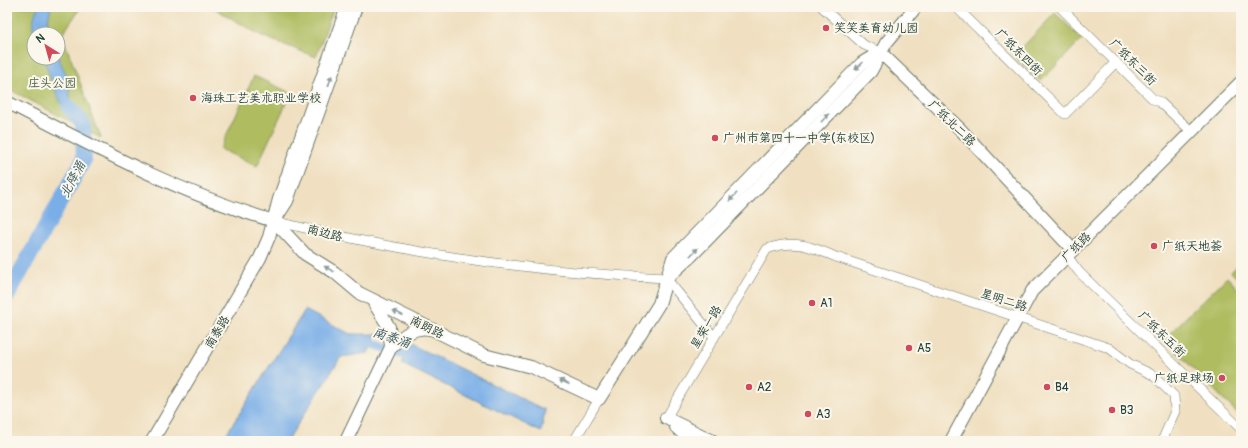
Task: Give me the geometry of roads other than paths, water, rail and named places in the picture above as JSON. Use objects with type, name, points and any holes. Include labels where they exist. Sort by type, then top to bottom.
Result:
[{"type":"street","name":"南泰路","points":[[152,441],[260,258],[346,7]]},
{"type":"street","name":"南泰路","points":[[274,220],[287,201],[356,7]]},
{"type":"street","name":"广纸北二路","points":[[822,7],[864,45],[880,52],[960,129],[1070,253]]},
{"type":"street","points":[[574,441],[659,304],[673,258],[862,63],[880,52],[895,31],[916,7]]},
{"type":"street","name":"广纸东四街","points":[[956,7],[1065,114],[1116,62]]},
{"type":"street","name":"广纸东三街","points":[[1060,7],[1153,99],[1160,102],[1191,131]]},
{"type":"street","name":"广纸路","points":[[951,441],[1017,317],[1032,292],[1241,82]]},
{"type":"street","name":"南边路","points":[[7,102],[161,180],[233,208],[274,220],[346,238],[494,262],[609,275],[666,278]]},
{"type":"street","name":"南朗路","points":[[274,220],[310,258],[334,272],[359,294],[484,355],[537,369],[599,399]]},
{"type":"street","name":"星明二路","points":[[767,249],[779,245],[810,245],[836,257],[1109,348],[1130,364],[1153,375],[1171,392],[1175,401],[1175,411],[1162,441]]},
{"type":"street","name":"星荣一路","points":[[666,418],[767,249]]},
{"type":"street","name":"广纸东五街","points":[[1070,253],[1079,272],[1241,429]]},
{"type":"street","points":[[666,278],[714,337]]},
{"type":"street","points":[[371,299],[386,319],[391,332],[391,347]]},
{"type":"street","points":[[346,441],[391,347],[401,337],[413,330],[425,328],[433,330]]},
{"type":"street","points":[[666,418],[691,441]]},
{"type":"street","points":[[666,418],[713,441]]},
{"type":"water","points":[[38,7],[51,7],[48,26],[33,26],[35,13]]},
{"type":"water","points":[[46,66],[62,66],[68,78],[71,106],[83,124],[68,114],[58,96]]},
{"type":"water","points":[[305,310],[350,334],[377,334],[368,353],[341,357],[287,441],[222,441]]},
{"type":"water","points":[[410,344],[545,410],[541,432],[402,364]]},
{"type":"waterway","name":"北降涌","points":[[7,296],[84,159],[83,124],[69,107]]},
{"type":"waterway","name":"南泰涌","points":[[362,340],[416,359]]},
{"type":"place","name":"笑笑美育幼儿园","points":[[826,28]]},
{"type":"place","name":"海珠工艺美术职业学校","points":[[193,98]]},
{"type":"place","name":"广州市第四十一中学(东校区)","points":[[715,138]]},
{"type":"place","name":"广纸天地荟","points":[[1154,246]]},
{"type":"place","name":"A1","points":[[812,303]]},
{"type":"place","name":"A5","points":[[909,348]]},
{"type":"place","name":"广纸足球场","points":[[1222,378]]},
{"type":"place","name":"A2","points":[[749,387]]},
{"type":"place","name":"B4","points":[[1047,387]]},
{"type":"place","name":"B3","points":[[1112,410]]},
{"type":"place","name":"A3","points":[[808,414]]},
{"type":"park label","name":"庄头公园","points":[[52,83]]}]
